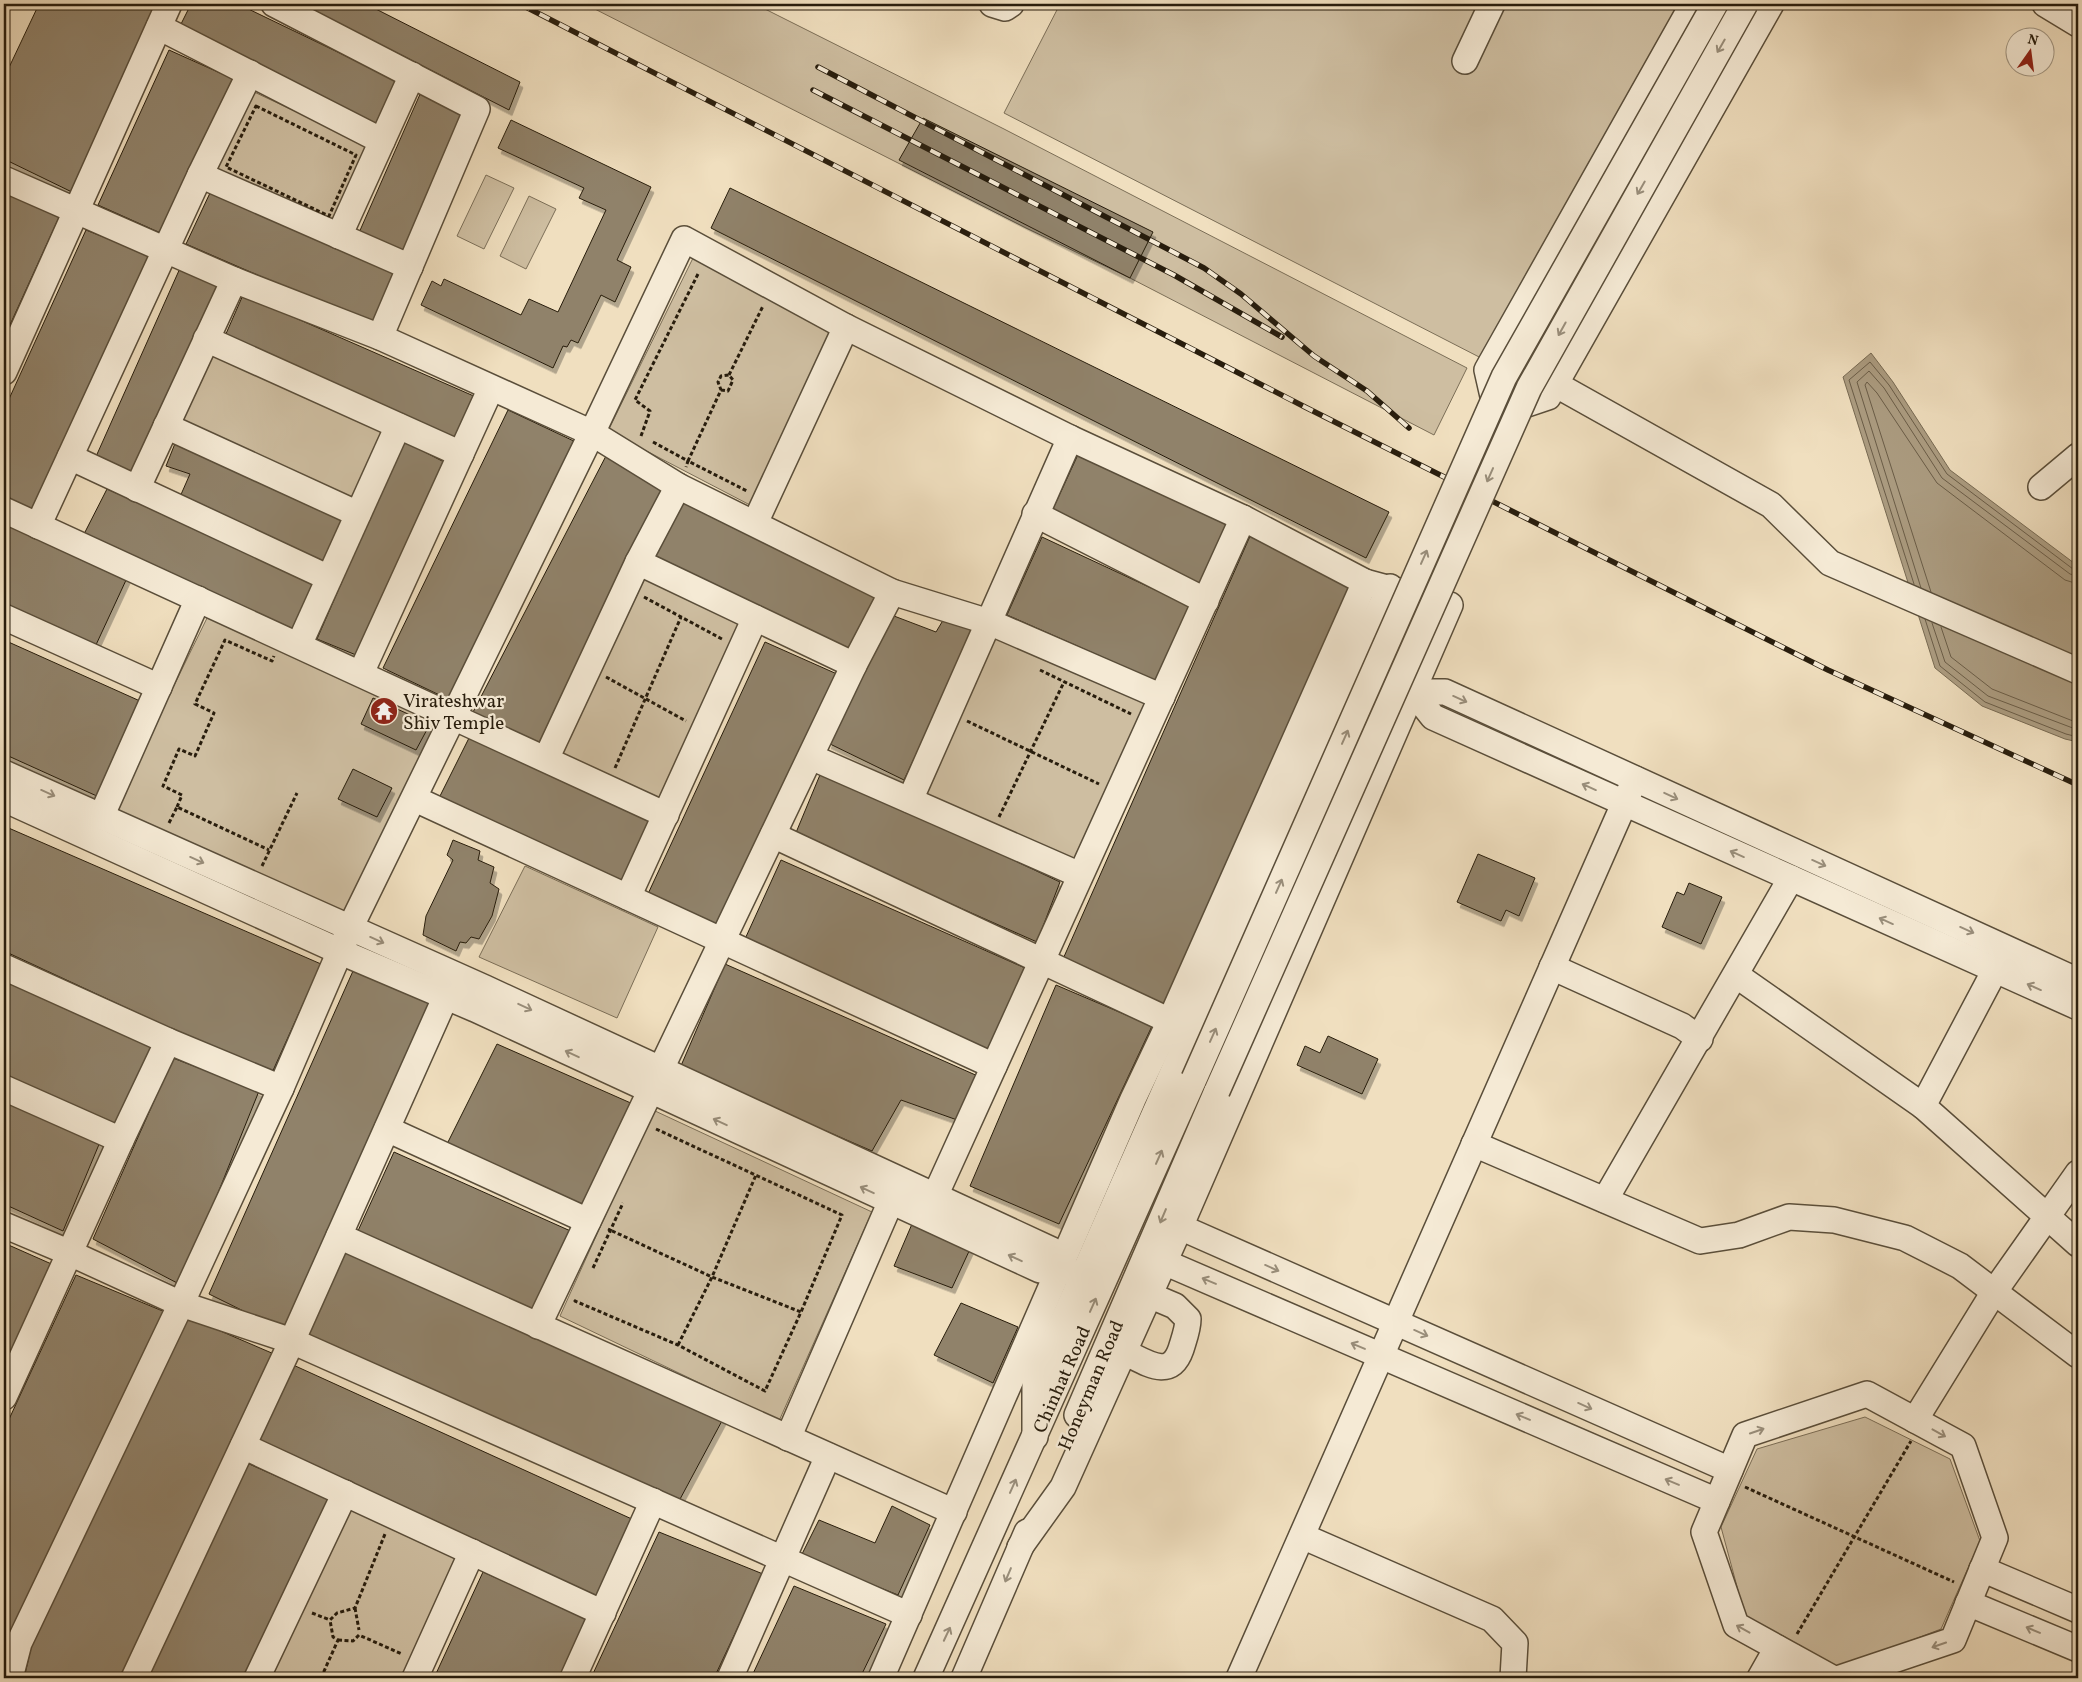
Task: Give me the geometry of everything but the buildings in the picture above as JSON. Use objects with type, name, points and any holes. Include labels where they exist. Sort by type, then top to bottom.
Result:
[{"type":"street","points":[[4,372],[169,4]]},
{"type":"street","points":[[274,4],[477,109],[380,337]]},
{"type":"street","points":[[992,4],[1005,8],[1011,4]]},
{"type":"street","points":[[1464,61],[1492,4]]},
{"type":"street","points":[[1693,4],[1487,370],[1497,414],[1548,397],[1771,4]]},
{"type":"street","name":"Chinhat Road","points":[[926,1678],[1035,1437],[1504,377],[1715,4]]},
{"type":"street","name":"Honeyman Road","points":[[964,1678],[1217,1091],[1529,388],[1745,4]]},
{"type":"street","points":[[2045,4],[2078,24]]},
{"type":"street","points":[[158,27],[382,141]]},
{"type":"street","points":[[38,526],[200,175],[250,73]]},
{"type":"street","points":[[339,236],[412,76]]},
{"type":"street","points":[[200,175],[410,267]]},
{"type":"street","points":[[4,179],[234,280],[380,337],[592,433],[678,486],[892,592],[989,622],[1162,697]]},
{"type":"street","points":[[10,1678],[19,1643],[181,1304],[281,1088],[350,928],[415,799],[684,240],[765,303],[846,327],[1070,438],[1243,518],[1365,582],[1450,605],[1180,1227],[1063,1488],[1020,1547]]},
{"type":"street","points":[[137,489],[234,280]]},
{"type":"street","points":[[755,523],[846,327]]},
{"type":"street","points":[[206,339],[461,454]]},
{"type":"street","points":[[1555,384],[1771,505],[1830,563],[2078,671]]},
{"type":"street","points":[[361,674],[492,388]]},
{"type":"street","points":[[166,426],[358,514]]},
{"type":"street","points":[[290,641],[329,578],[398,426]]},
{"type":"street","points":[[910,800],[1070,438]]},
{"type":"street","points":[[2041,487],[2078,456]]},
{"type":"street","points":[[70,458],[329,578]]},
{"type":"street","points":[[546,759],[638,562],[678,486]]},
{"type":"street","points":[[4,510],[666,815]]},
{"type":"street","points":[[1035,514],[1206,601]]},
{"type":"street","points":[[935,1196],[1243,518]]},
{"type":"street","points":[[638,562],[854,665]]},
{"type":"street","points":[[1035,1437],[1035,1384],[1083,1278],[1182,1024],[1365,582]]},
{"type":"street","points":[[881,1678],[1133,1099],[1182,1024],[1390,588]]},
{"type":"street","points":[[538,1326],[854,665],[892,592]]},
{"type":"street","points":[[101,817],[198,599]]},
{"type":"street","points":[[4,617],[159,687]]},
{"type":"street","points":[[628,897],[755,618]]},
{"type":"street","points":[[1413,692],[1445,692],[2078,981]]},
{"type":"street","points":[[1413,692],[1433,717],[2078,1007]]},
{"type":"street","points":[[811,757],[1080,876]]},
{"type":"street","points":[[4,773],[350,928],[656,1080],[891,1201],[1040,1270],[1060,1267],[1083,1278]]},
{"type":"street","points":[[1240,1678],[1635,779]]},
{"type":"street","points":[[4,798],[341,952],[935,1196],[1052,1250],[1060,1267]]},
{"type":"street","points":[[415,799],[994,1066]]},
{"type":"street","points":[[773,835],[1182,1024]]},
{"type":"street","points":[[221,871],[246,909]]},
{"type":"street","points":[[1605,1200],[1700,1039],[1791,878]]},
{"type":"street","points":[[4,967],[281,1088]]},
{"type":"street","points":[[1552,967],[1682,1026],[1700,1039]]},
{"type":"street","points":[[1923,1106],[1995,970]]},
{"type":"street","points":[[1736,975],[1923,1106],[2078,1244]]},
{"type":"street","points":[[134,1678],[292,1341],[446,996]]},
{"type":"street","points":[[4,1397],[168,1040]]},
{"type":"street","points":[[4,1088],[121,1140]]},
{"type":"street","points":[[387,1129],[588,1221]]},
{"type":"street","points":[[1474,1144],[1700,1241],[1739,1235],[1789,1217],[1834,1220],[1905,1238],[1960,1266],[2078,1355]]},
{"type":"street","points":[[1918,1422],[1994,1292],[2078,1173]]},
{"type":"street","points":[[788,1438],[891,1201]]},
{"type":"street","points":[[4,1225],[181,1304],[292,1341],[909,1614]]},
{"type":"street","points":[[1180,1227],[1396,1322],[1728,1474]]},
{"type":"street","points":[[339,1236],[954,1512]]},
{"type":"street","points":[[1164,1262],[1717,1501]]},
{"type":"street","points":[[1124,1352],[1154,1366],[1165,1368],[1173,1365],[1177,1360],[1186,1333],[1188,1319],[1175,1306],[1150,1295]]},
{"type":"street","points":[[1003,1399],[1035,1384]]},
{"type":"street","points":[[1832,1678],[1736,1625],[1704,1532],[1745,1435],[1867,1394],[1963,1446],[1995,1538],[1953,1640],[1840,1678]]},
{"type":"street","points":[[242,1446],[603,1613]]},
{"type":"street","points":[[730,1678],[828,1456]]},
{"type":"street","points":[[258,1678],[344,1493]]},
{"type":"street","points":[[573,1678],[653,1501]]},
{"type":"street","points":[[1302,1536],[1492,1619],[1514,1643],[1513,1678]]},
{"type":"street","points":[[415,1678],[472,1552]]},
{"type":"street","points":[[1975,1587],[2078,1610]]},
{"type":"street","points":[[1975,1587],[2078,1649]]},
{"type":"street","points":[[1760,1678],[1785,1653]]},
{"type":"street","points":[[1780,1678],[1785,1653]]},
{"type":"path","points":[[256,106],[356,154],[329,216],[226,167],[256,106]]},
{"type":"path","points":[[707,275],[699,270],[635,400],[650,411],[640,436],[749,492],[753,483]]},
{"type":"path","points":[[729,375],[765,303]]},
{"type":"path","points":[[721,390],[728,391],[732,384],[729,375]]},
{"type":"path","points":[[678,486],[721,390],[718,382],[721,376],[729,375]]},
{"type":"path","points":[[640,594],[724,639],[720,649]]},
{"type":"path","points":[[606,787],[681,616]]},
{"type":"path","points":[[159,843],[182,795],[163,786],[179,749],[195,756],[214,713],[195,704],[225,640],[272,661],[290,641]]},
{"type":"path","points":[[1038,669],[1133,715]]},
{"type":"path","points":[[601,675],[689,722]]},
{"type":"path","points":[[982,832],[986,818],[996,823],[1064,682]]},
{"type":"path","points":[[962,719],[1101,786],[1105,777]]},
{"type":"path","points":[[259,871],[297,793]]},
{"type":"path","points":[[177,807],[269,850]]},
{"type":"path","points":[[580,1292],[575,1301],[678,1346],[765,1391],[842,1215],[656,1128],[652,1136]]},
{"type":"path","points":[[678,1346],[712,1277],[756,1175]]},
{"type":"path","points":[[589,1275],[612,1230],[626,1196]]},
{"type":"path","points":[[588,1221],[612,1230],[712,1277],[801,1312]]},
{"type":"path","points":[[1785,1653],[1854,1537],[1918,1422]]},
{"type":"path","points":[[1728,1474],[1854,1537],[1975,1587]]},
{"type":"path","points":[[359,1630],[355,1608],[388,1527]]},
{"type":"path","points":[[330,1620],[337,1613],[355,1608]]},
{"type":"path","points":[[311,1613],[330,1620]]},
{"type":"path","points":[[330,1620],[333,1637],[338,1640],[353,1641],[359,1635],[402,1655]]},
{"type":"path","points":[[321,1678],[338,1640]]},
{"type":"shaded area","points":[[585,4],[755,4],[1004,129],[1467,368],[1434,435],[1130,278],[1026,228]]},
{"type":"shaded area","points":[[1060,4],[1681,4],[1483,359],[1004,113]]},
{"type":"shaded area","points":[[252,91],[369,146],[331,224],[215,169]]},
{"type":"shaded area","points":[[486,175],[514,188],[484,249],[457,236]]},
{"type":"shaded area","points":[[529,196],[556,209],[526,269],[500,256]]},
{"type":"shaded area","points":[[694,256],[833,329],[750,505],[608,431]]},
{"type":"shaded area","points":[[209,345],[392,430],[357,510],[174,424]]},
{"type":"shaded area","points":[[643,573],[747,623],[661,808],[555,756]]},
{"type":"shaded area","points":[[208,616],[440,723],[346,919],[112,812]]},
{"type":"shaded area","points":[[994,630],[1146,701],[1078,868],[916,795]]},
{"type":"shaded area","points":[[525,866],[658,927],[617,1018],[479,957]]},
{"type":"shaded area","points":[[653,1110],[872,1212],[779,1421],[560,1316]]},
{"type":"shaded area","points":[[1865,1417],[1950,1459],[1980,1541],[1941,1629],[1837,1669],[1746,1620],[1721,1527],[1757,1449]]},
{"type":"shaded area","points":[[350,1508],[458,1560],[402,1678],[269,1678]]},
{"type":"water","points":[[1871,353],[1893,382],[1950,470],[2078,566],[2078,742],[2065,739],[1982,706],[1935,668],[1843,377]]},
{"type":"railway","points":[[520,4],[1305,407],[1828,670],[2078,785]]},
{"type":"railway","points":[[818,67],[1204,268],[1241,294],[1314,356],[1367,391],[1409,428]]},
{"type":"railway","points":[[813,90],[1174,275],[1282,337]]},
{"type":"place","name":"Virateshwar Shiv Temple","points":[[384,711]]}]
